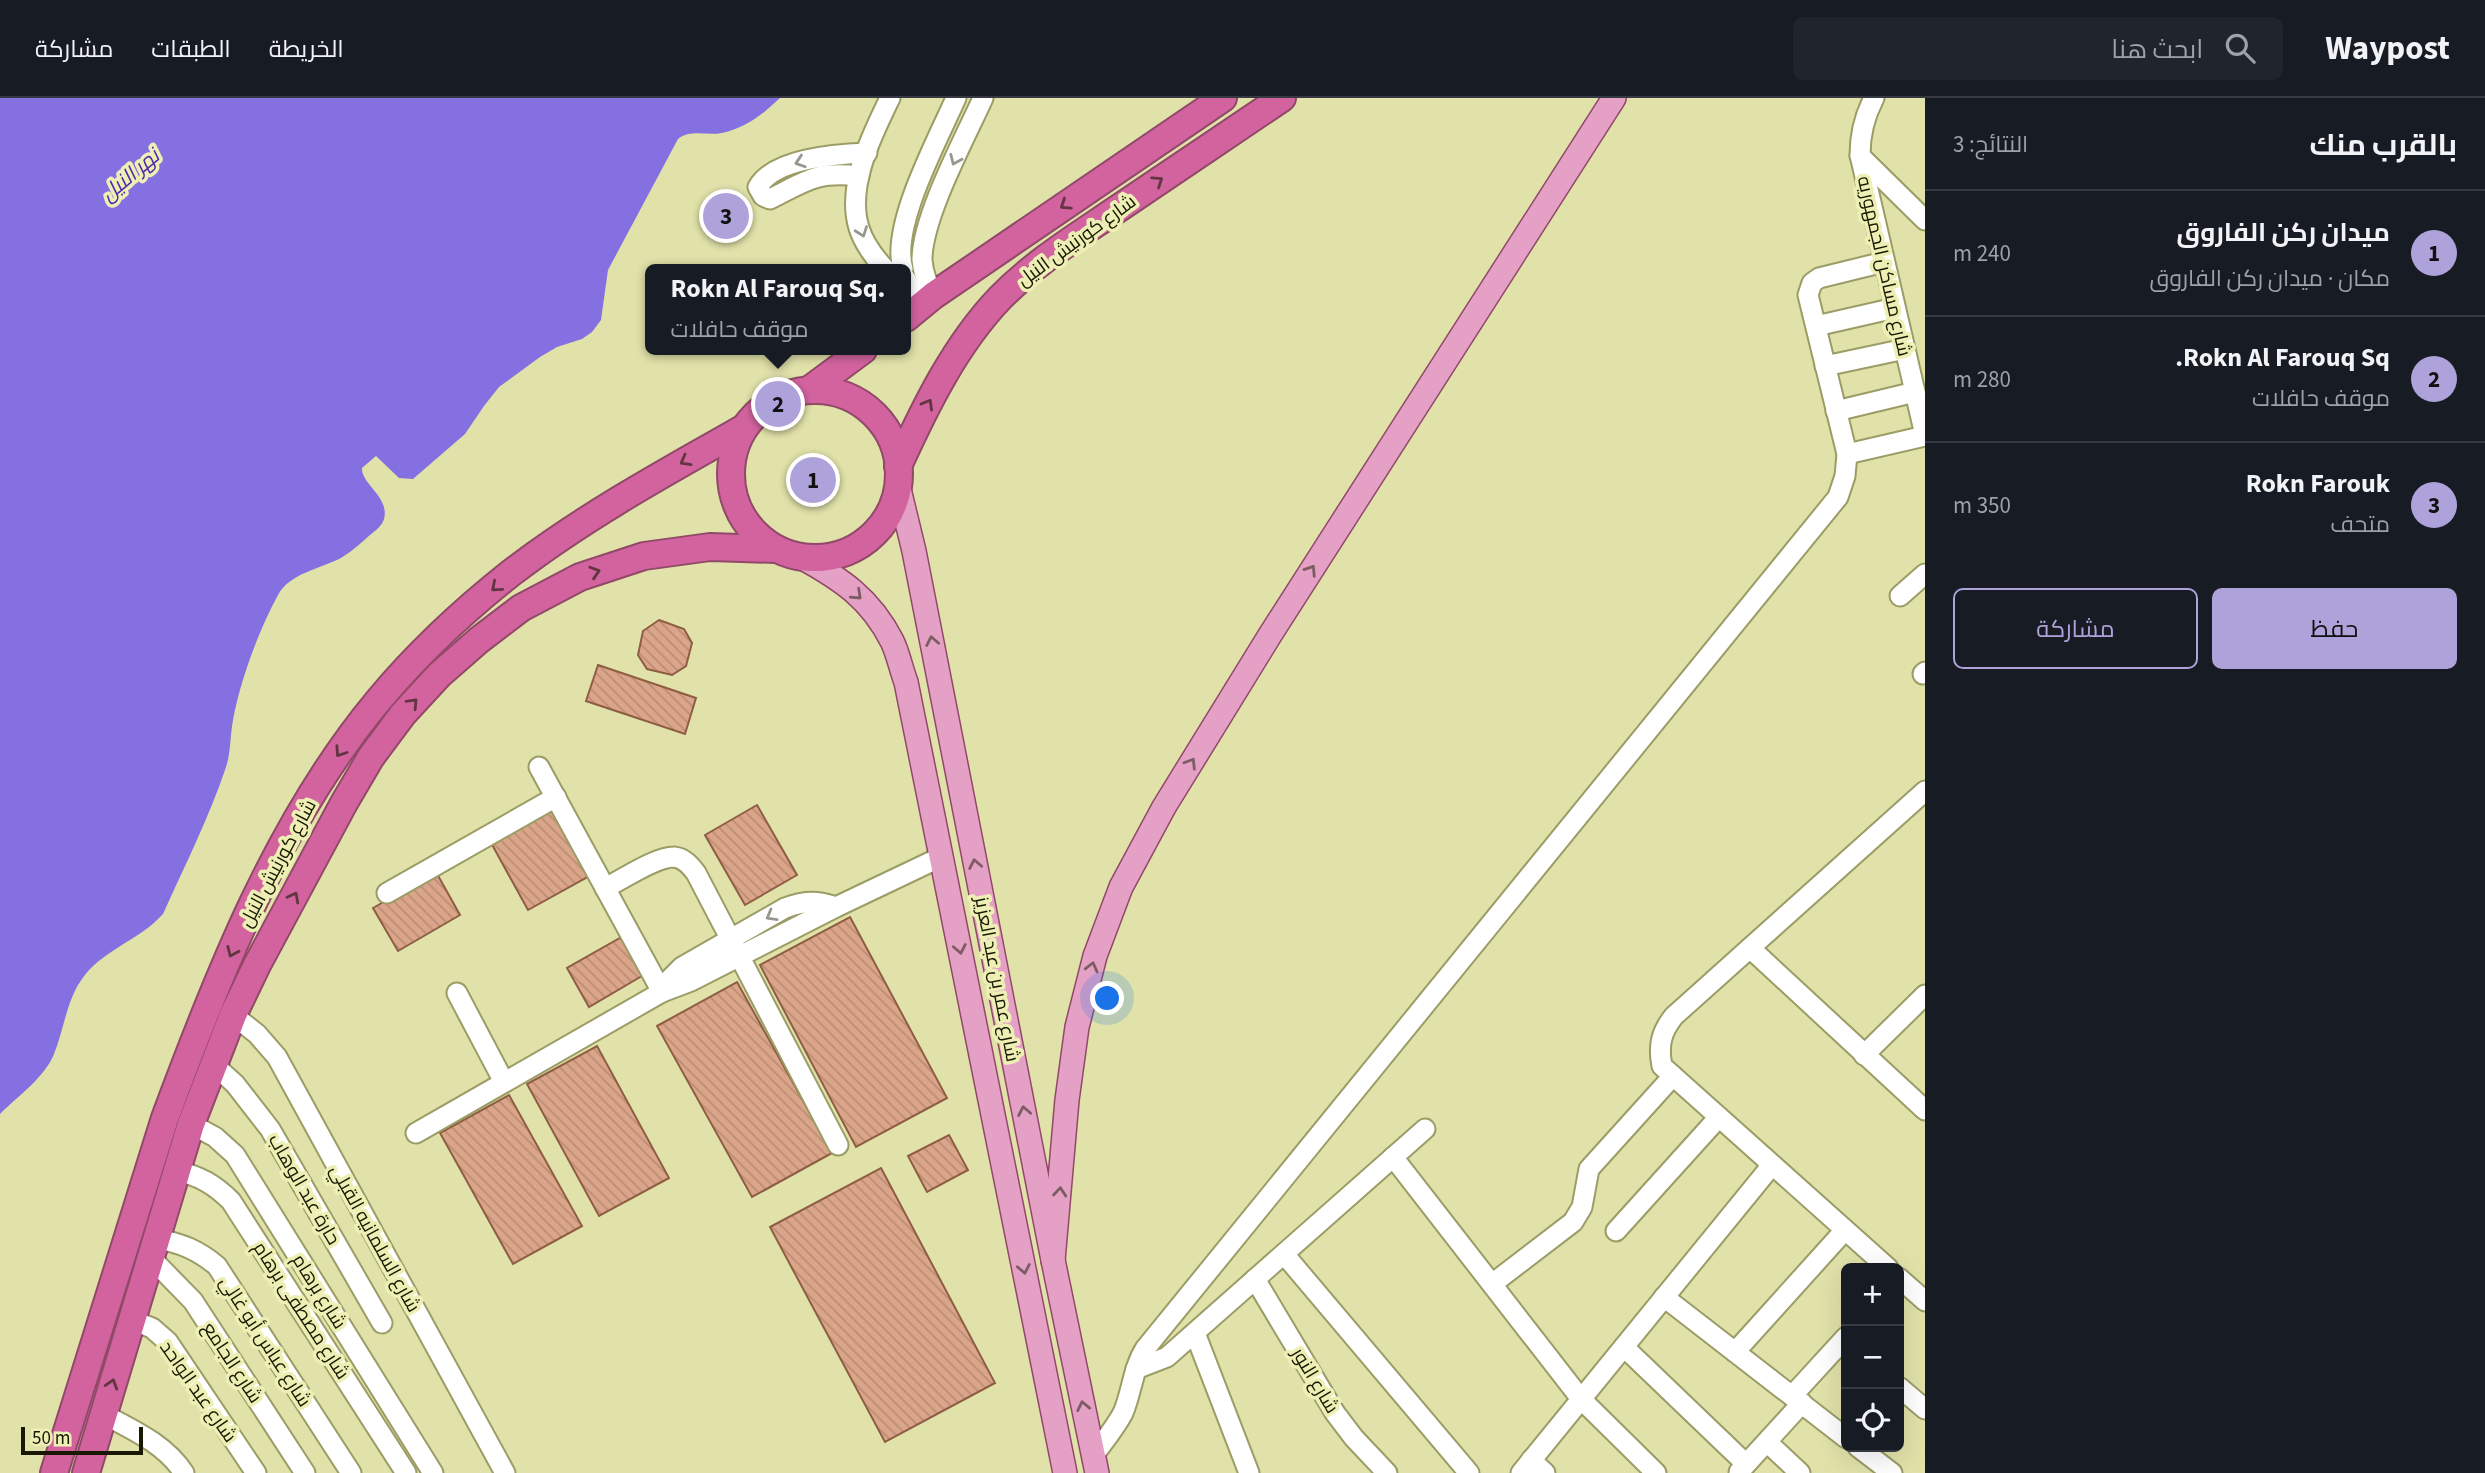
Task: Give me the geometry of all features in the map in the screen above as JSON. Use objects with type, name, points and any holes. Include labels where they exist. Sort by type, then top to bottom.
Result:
[{"type":"highway","name":"شارع كورنيش النيل","points":[[912,291],[1223,98]]},
{"type":"highway","name":"شارع كورنيش النيل","points":[[898,475],[919,419],[978,324],[1000,298],[1057,250],[1282,98]]},
{"type":"highway","points":[[809,390],[856,355]]},
{"type":"highway","points":[[809,390],[830,391],[851,398],[869,410],[883,425],[893,445],[898,475],[892,506],[881,526],[865,542],[824,558],[789,553],[749,527],[733,495],[731,478],[736,443],[744,428],[761,409],[783,396],[809,390]]},
{"type":"highway","name":"شارع كورنيش النيل","points":[[54,1473],[165,1118],[186,1063],[230,955],[274,862],[325,774],[370,710],[407,668],[439,636],[511,574],[588,518],[744,428]]},
{"type":"highway","name":"شارع كورنيش النيل","points":[[86,1473],[191,1125],[233,1015],[257,965],[372,757],[403,714],[439,675],[479,640],[522,608],[580,577],[644,556],[710,547],[789,553]]},
{"type":"main road","points":[[1053,1260],[1067,1100],[1077,1027],[1095,956],[1121,887],[1164,807],[1263,647],[1614,98]]},
{"type":"main road","name":"شارع عمر بن عبد العزيز","points":[[898,475],[1095,1464]]},
{"type":"main road","name":"شارع عمر بن عبد العزيز","points":[[789,553],[838,577],[869,606],[892,642],[906,682],[1065,1473]]},
{"type":"street","points":[[881,264],[869,251],[859,228],[855,202],[859,176],[890,98]]},
{"type":"street","points":[[901,264],[899,258],[902,229],[916,189],[956,98]]},
{"type":"street","points":[[912,291],[926,280],[922,259],[937,200],[983,98]]},
{"type":"street","name":"شارع مساكن الجمهوريه","points":[[1874,98],[1860,135],[1860,155],[1925,436]]},
{"type":"street","points":[[859,176],[820,176],[801,181],[770,199],[763,196],[758,187],[770,176],[803,160],[820,156],[867,153]]},
{"type":"street","points":[[1860,155],[1923,214]]},
{"type":"street","points":[[1095,1464],[1128,1399],[1145,1349],[1838,497],[1845,475],[1847,454],[1808,295],[1812,283],[1819,278],[1884,262]]},
{"type":"street","points":[[1816,326],[1895,308]]},
{"type":"street","points":[[1825,366],[1905,349]]},
{"type":"street","points":[[1836,411],[1915,392]]},
{"type":"street","points":[[1847,454],[1925,436]]},
{"type":"street","points":[[1900,596],[1925,574]]},
{"type":"street","points":[[539,767],[662,992]]},
{"type":"street","points":[[1882,1263],[1662,1066],[1660,1039],[1665,1026],[1674,1016],[1925,791]]},
{"type":"street","points":[[387,893],[556,797]]},
{"type":"street","points":[[605,888],[662,859],[676,857],[688,862],[838,1145]]},
{"type":"street","points":[[416,1133],[662,992],[681,986],[836,907],[941,858]]},
{"type":"street","points":[[662,992],[674,974],[785,908],[802,902],[819,901],[836,907]]},
{"type":"street","points":[[1750,948],[1925,1111]]},
{"type":"street","points":[[457,993],[504,1083]]},
{"type":"street","points":[[1864,1055],[1925,995]]},
{"type":"street","name":"شارع السلمانيه القبلي","points":[[233,1015],[257,1034],[277,1057],[505,1473]]},
{"type":"street","name":"حارة عبد الوهاب","points":[[214,1065],[241,1091],[270,1129],[382,1323]]},
{"type":"street","points":[[1492,1284],[1573,1222],[1582,1208],[1589,1169],[1673,1076]]},
{"type":"street","points":[[1616,1231],[1719,1117]]},
{"type":"street","name":"شارع برهام","points":[[191,1125],[215,1137],[235,1155],[433,1473]]},
{"type":"street","points":[[1136,1369],[1167,1357],[1425,1129]]},
{"type":"street","points":[[1393,1157],[1581,1399],[1656,1473]]},
{"type":"street","points":[[1532,1469],[1581,1399],[1772,1165]]},
{"type":"street","name":"شارع مصطفى برهام","points":[[177,1171],[207,1181],[231,1201],[406,1473]]},
{"type":"street","points":[[1735,1352],[1846,1230]]},
{"type":"street","name":"شارع عباس أبو غالي","points":[[154,1248],[179,1243],[200,1252],[217,1266],[351,1473]]},
{"type":"street","name":"شارع الجامع","points":[[154,1248],[193,1301],[305,1473]]},
{"type":"street","points":[[1284,1254],[1469,1473]]},
{"type":"street","name":"شارع النور","points":[[1255,1279],[1335,1413],[1387,1473]]},
{"type":"street","points":[[1904,1283],[1925,1301]]},
{"type":"street","points":[[1664,1297],[1841,1434]]},
{"type":"street","name":"شارع عبد الواحد","points":[[132,1320],[152,1328],[168,1342],[256,1473]]},
{"type":"street","points":[[1195,1333],[1248,1473]]},
{"type":"street","points":[[1624,1347],[1742,1469],[1841,1343]]},
{"type":"street","points":[[1901,1389],[1925,1409]]},
{"type":"street","points":[[103,1415],[152,1440],[184,1473]]},
{"type":"street","points":[[1766,1441],[1800,1473]]},
{"type":"street","points":[[1865,1452],[1892,1473]]},
{"type":"water","name":"نهر النيل","points":[[0,98],[780,98],[761,115],[739,128],[716,134],[688,134],[678,139],[608,270],[601,320],[592,332],[540,357],[499,387],[465,434],[413,479],[399,478],[376,456],[362,468],[366,480],[383,504],[383,522],[345,556],[290,581],[278,595],[245,673],[233,720],[228,761],[219,786],[163,914],[143,932],[108,954],[88,971],[72,998],[50,1062],[38,1078],[0,1114]]},
{"type":"building","points":[[659,620],[684,629],[692,643],[686,666],[672,675],[647,669],[638,655],[643,631]]},
{"type":"building","points":[[598,665],[696,698],[685,734],[586,701]]},
{"type":"building","points":[[757,805],[797,875],[745,905],[705,835]]},
{"type":"building","points":[[553,807],[591,875],[528,910],[490,841]]},
{"type":"building","points":[[436,872],[460,915],[398,951],[373,908]]},
{"type":"building","points":[[850,917],[947,1098],[856,1147],[760,965]]},
{"type":"building","points":[[625,935],[647,973],[589,1007],[567,968]]},
{"type":"building","points":[[737,982],[832,1153],[752,1197],[657,1026]]},
{"type":"building","points":[[597,1046],[669,1178],[599,1216],[527,1084]]},
{"type":"building","points":[[509,1095],[582,1226],[513,1264],[440,1133]]},
{"type":"building","points":[[949,1135],[968,1170],[927,1192],[908,1156]]},
{"type":"building","points":[[881,1168],[995,1383],[885,1442],[770,1227]]},
{"type":"place","name":"Rokn Farouk","points":[[726,216]]},
{"type":"place","name":"Rokn Al Farouq Sq.","points":[[778,404]]},
{"type":"place","name":"ميدان ركن الفاروق","points":[[813,480]]}]
